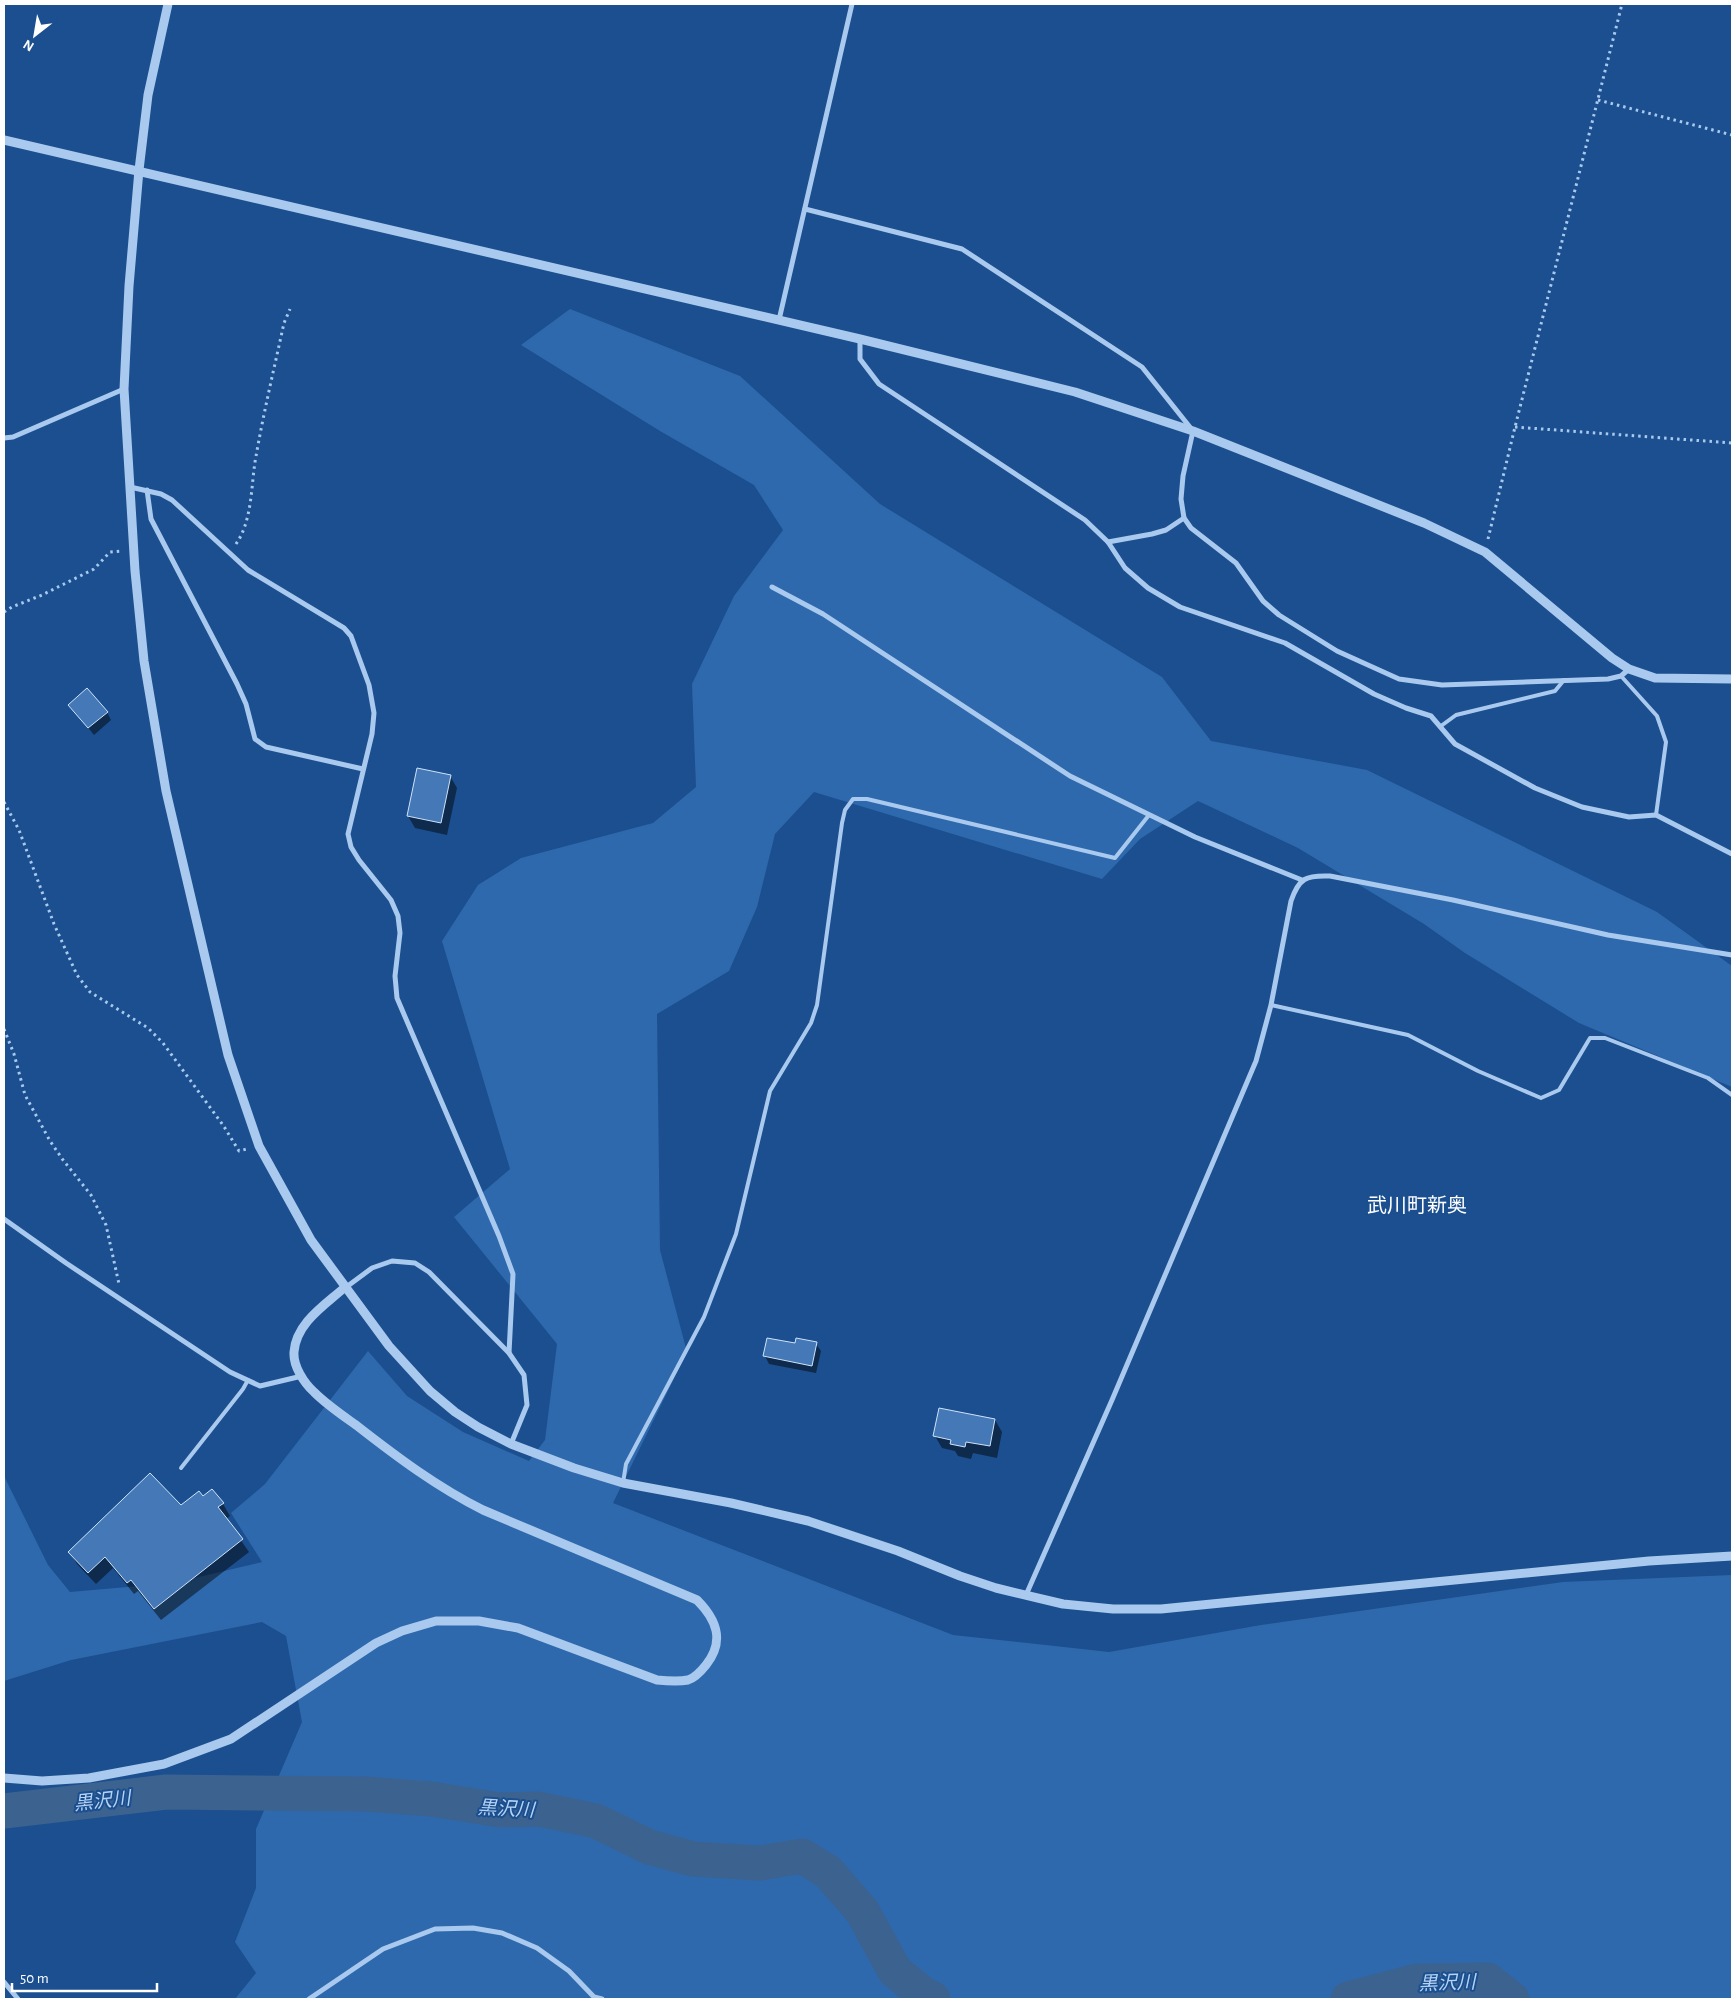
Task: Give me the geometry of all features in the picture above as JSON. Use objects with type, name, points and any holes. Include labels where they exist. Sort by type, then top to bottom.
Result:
[{"type":"street","points":[[168,4],[148,95],[128,286],[124,389],[134,549],[144,661],[166,791],[228,1056],[259,1146],[311,1240],[344,1288],[389,1346],[430,1391],[455,1412],[478,1427],[512,1444],[574,1468],[623,1483],[731,1503],[808,1521],[898,1551],[960,1576],[1063,1604],[1113,1609],[1161,1610],[1649,1561],[1732,1556]]},
{"type":"street","points":[[779,320],[852,4]]},
{"type":"street","points":[[4,140],[140,170],[860,339],[1075,392],[1193,431],[1424,523],[1485,552],[1629,670],[1655,678],[1732,679]]},
{"type":"street","points":[[805,209],[962,248],[1142,367],[1193,431]]},
{"type":"street","points":[[860,339],[860,359],[878,384],[1085,520],[1108,542],[1125,568],[1148,588],[1180,607],[1285,643],[1374,694],[1406,708],[1432,716],[1455,744],[1543,792],[1582,807],[1629,818],[1656,815],[1732,854]]},
{"type":"street","points":[[4,438],[13,437],[124,389]]},
{"type":"street","points":[[1193,431],[1183,476],[1181,498],[1184,518],[1191,528],[1236,564],[1263,601],[1279,615],[1337,651],[1400,679],[1442,685],[1608,679],[1621,676],[1629,670]]},
{"type":"street","points":[[130,487],[161,494],[172,500],[248,570],[344,628],[351,636],[369,685],[374,713],[372,734],[348,834],[351,847],[391,900],[398,916],[400,933],[395,976],[397,998],[495,1227],[513,1274],[509,1352]]},
{"type":"street","points":[[147,490],[151,519],[237,684],[246,704],[255,739],[266,747],[363,769]]},
{"type":"street","points":[[1108,542],[1166,530],[1184,518]]},
{"type":"street","points":[[772,587],[823,614],[1070,776],[1195,837],[1302,880]]},
{"type":"street","points":[[1026,1595],[1112,1400],[1256,1061],[1271,1005],[1291,901],[1295,889],[1302,880],[1312,876],[1330,876],[1453,900],[1608,935],[1732,956]]},
{"type":"street","points":[[4,1219],[116,1297],[230,1372],[260,1386],[303,1376]]},
{"type":"street","points":[[4,1778],[42,1781],[89,1778],[164,1764],[231,1739],[376,1643],[402,1631],[436,1621],[479,1621],[518,1628],[657,1680],[690,1679],[703,1669],[717,1645],[716,1629],[708,1611],[697,1600],[483,1510],[453,1495],[415,1470],[313,1392],[296,1367],[294,1352],[298,1336],[311,1317],[344,1288],[372,1268],[392,1261],[415,1263],[429,1272],[509,1352],[524,1375],[527,1405],[512,1444]]},
{"type":"street","points":[[309,1999],[382,1949],[435,1929],[473,1928],[502,1933],[537,1948],[569,1971],[594,1998],[602,1999]]},
{"type":"street","points":[[4,1982],[18,1999]]},
{"type":"lane","points":[[1621,676],[1657,716],[1666,742],[1656,815]]},
{"type":"lane","points":[[1441,726],[1456,715],[1555,691],[1564,680]]},
{"type":"lane","points":[[623,1483],[626,1464],[704,1316],[736,1234],[770,1090],[811,1023],[817,1005],[819,978],[842,823],[845,810],[852,799],[866,799],[1116,858],[1149,815]]},
{"type":"lane","points":[[1271,1005],[1408,1035],[1478,1072],[1541,1098],[1559,1090],[1590,1038],[1605,1038],[1708,1078],[1732,1096]]},
{"type":"lane","points":[[181,1468],[248,1380]]},
{"type":"path","points":[[1485,552],[1622,4]]},
{"type":"path","points":[[1598,100],[1732,135]]},
{"type":"path","points":[[229,554],[239,540],[244,527],[255,461],[284,323],[290,309]]},
{"type":"path","points":[[1515,427],[1732,443]]},
{"type":"path","points":[[4,612],[12,606],[42,595],[94,569],[110,552],[134,549]]},
{"type":"path","points":[[4,802],[19,830],[54,924],[77,975],[90,992],[148,1028],[163,1043],[223,1125],[239,1151],[259,1146]]},
{"type":"path","points":[[4,1029],[14,1054],[25,1095],[50,1141],[91,1195],[106,1225],[120,1288],[116,1297]]},
{"type":"shaded area","points":[[570,309],[740,376],[880,504],[1162,677],[1211,741],[1367,770],[1657,912],[1732,966],[1732,1087],[1579,1023],[1465,953],[1424,924],[1298,848],[1198,801],[1140,839],[1102,879],[814,792],[775,834],[757,907],[729,971],[657,1014],[660,1250],[687,1352],[613,1503],[953,1635],[1109,1652],[1261,1625],[1563,1582],[1732,1575],[1732,1999],[235,1999],[256,1973],[235,1942],[256,1888],[256,1829],[302,1722],[286,1636],[262,1622],[71,1660],[4,1681],[4,1476],[48,1565],[70,1592],[173,1583],[262,1562],[231,1513],[265,1484],[368,1351],[407,1396],[463,1432],[529,1461],[545,1440],[557,1344],[454,1217],[510,1169],[442,941],[478,885],[521,858],[653,823],[696,787],[692,684],[734,596],[783,530],[754,485],[660,431],[521,345]]},
{"type":"building","points":[[87,688],[108,712],[88,728],[68,705]]},
{"type":"building","points":[[417,768],[451,775],[441,823],[407,816]]},
{"type":"building","points":[[767,1338],[795,1343],[796,1338],[817,1342],[812,1366],[763,1356]]},
{"type":"building","points":[[939,1408],[995,1419],[990,1446],[966,1442],[965,1447],[950,1444],[951,1440],[933,1436]]},
{"type":"building","points":[[150,1473],[181,1505],[199,1491],[203,1496],[212,1489],[224,1503],[218,1507],[243,1539],[154,1609],[131,1580],[127,1583],[105,1557],[88,1573],[68,1552]]},
{"type":"waterway","name":"黒沢川","points":[[4,1811],[166,1792],[365,1794],[431,1799],[500,1810],[539,1809],[596,1821],[649,1847],[693,1859],[760,1863],[802,1856],[828,1872],[862,1911],[895,1971],[923,1994],[933,1999]]},
{"type":"waterway","name":"黒沢川","points":[[1348,1999],[1417,1981],[1488,1980],[1512,1999]]},
{"type":"district","name":"武川町新奥","points":[[1417,1205]]}]
